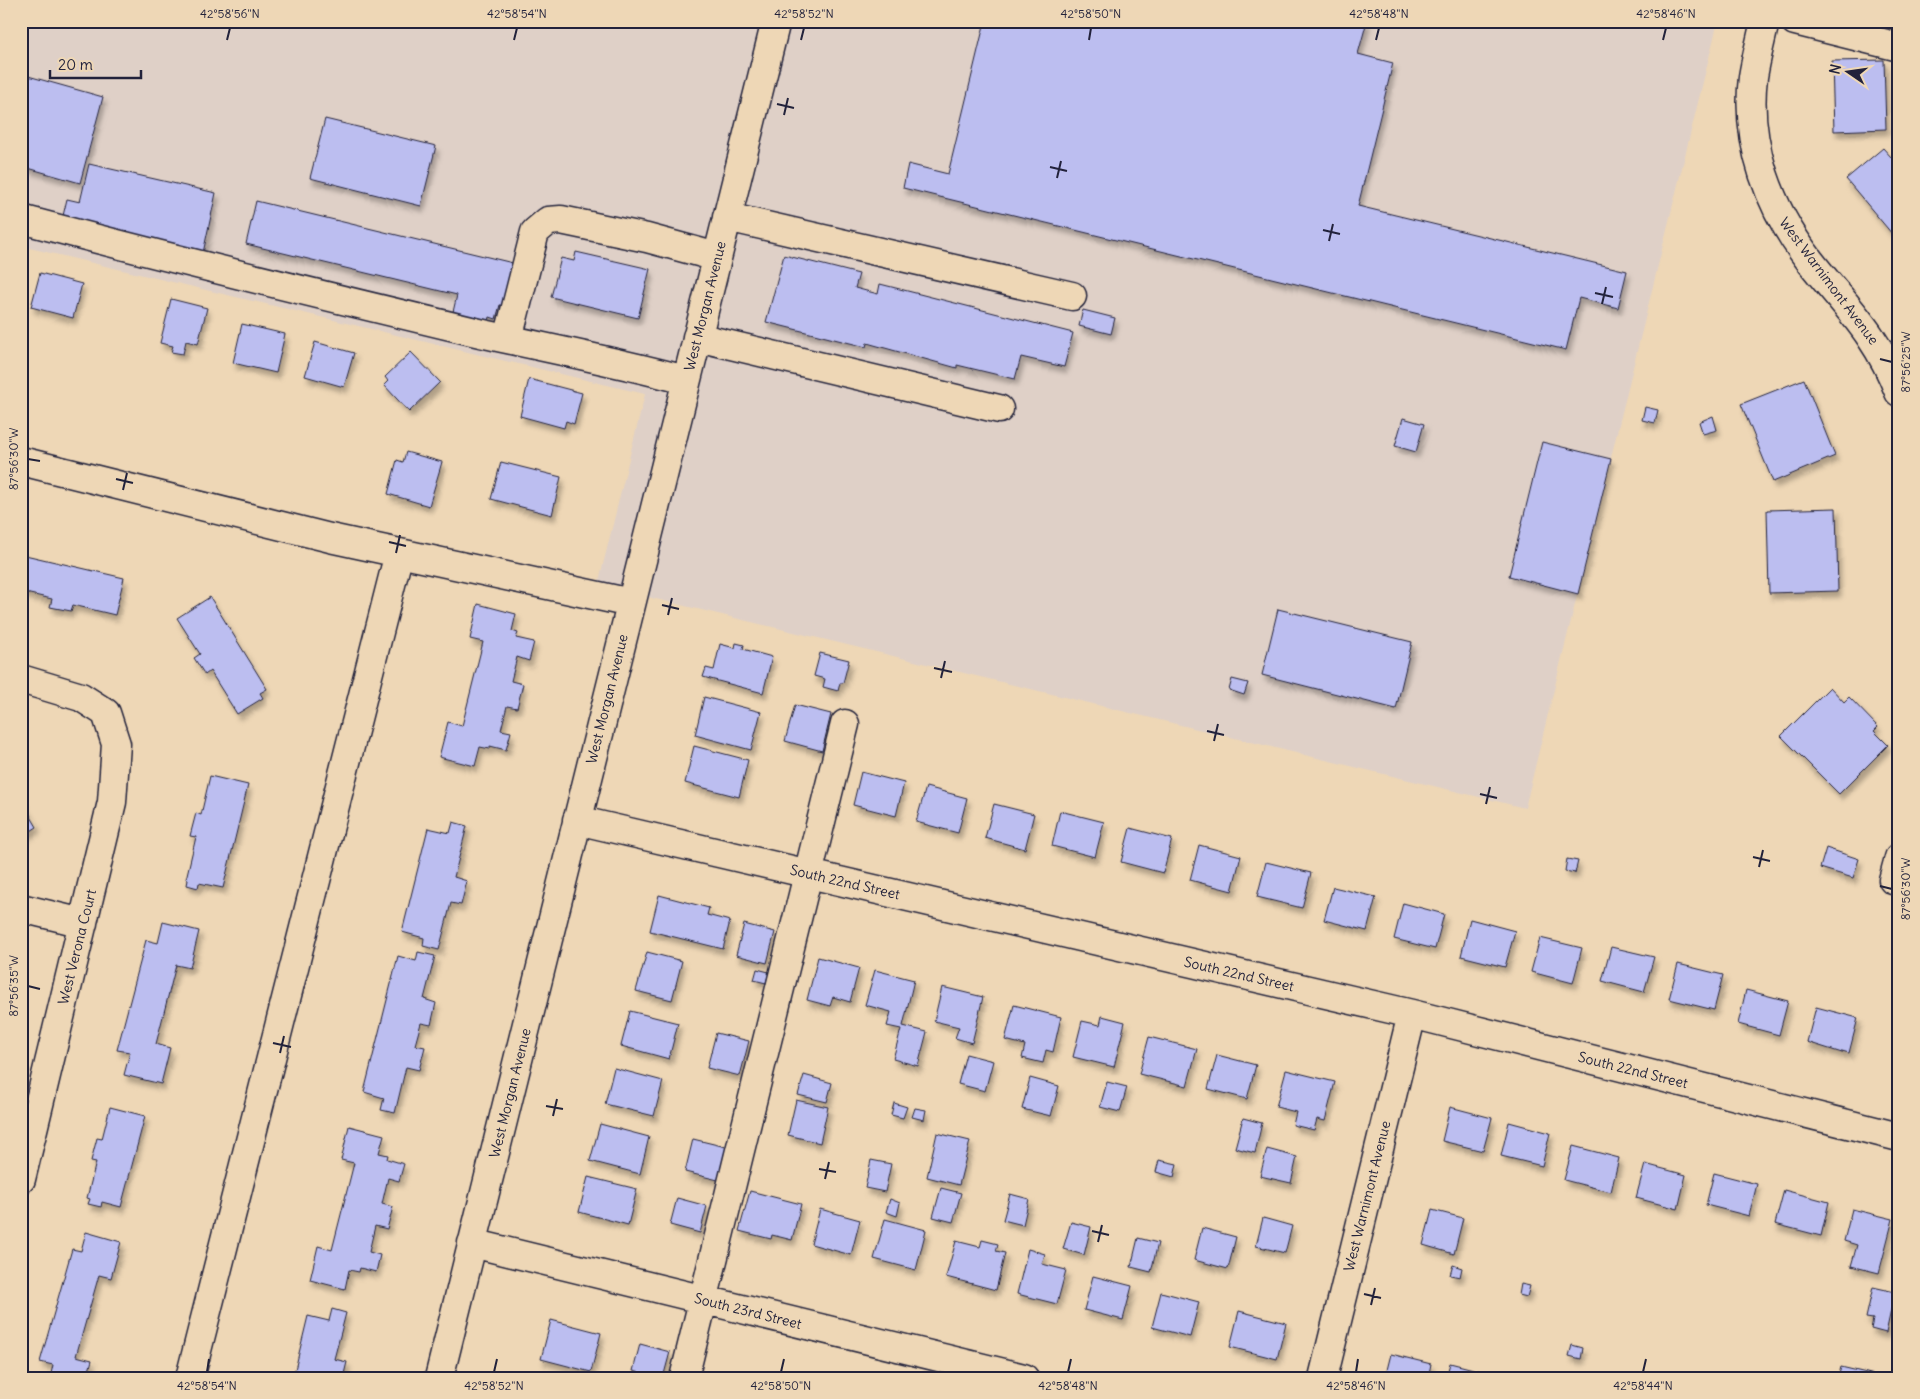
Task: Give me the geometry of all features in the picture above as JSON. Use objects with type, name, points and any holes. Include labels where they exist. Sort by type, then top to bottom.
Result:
[{"type":"street","name":"West Morgan Avenue","points":[[439,1378],[776,21]]},
{"type":"street","name":"West Warnimont Avenue","points":[[1765,21],[1753,86],[1752,122],[1761,170],[1779,214],[1809,260],[1865,326],[1889,365],[1899,392]]},
{"type":"street","points":[[1795,21],[1899,47]]},
{"type":"street","points":[[727,217],[1072,296]]},
{"type":"street","points":[[21,219],[181,262],[615,361],[686,380]]},
{"type":"street","points":[[508,338],[534,232],[548,221],[561,220],[646,238],[717,257]]},
{"type":"street","points":[[697,337],[999,409]]},
{"type":"street","points":[[21,461],[398,553],[631,603]]},
{"type":"street","points":[[190,1378],[398,553]]},
{"type":"street","name":"West Verona Court","points":[[21,679],[81,697],[106,713],[116,744],[112,802],[83,923],[27,1132],[21,1179]]},
{"type":"street","points":[[684,1378],[846,724]]},
{"type":"street","name":"South 22nd Street","points":[[577,820],[1412,1014],[1899,1137]]},
{"type":"street","points":[[21,908],[83,923]]},
{"type":"street","name":"West Warnimont Avenue","points":[[1323,1378],[1412,1014]]},
{"type":"street","name":"South 23rd Street","points":[[472,1243],[1024,1378]]},
{"type":"shaded area","points":[[21,21],[1718,21],[1525,808],[598,585],[645,394],[21,246]]},
{"type":"building","points":[[985,21],[1099,21],[1111,24],[1112,21],[1367,21],[1358,54],[1393,63],[1358,206],[1627,271],[1618,308],[1579,298],[1566,350],[903,188],[908,164],[948,174]]},
{"type":"building","points":[[1884,60],[1886,129],[1834,131],[1832,61]]},
{"type":"building","points":[[21,74],[103,97],[80,183],[21,166]]},
{"type":"building","points":[[325,119],[436,146],[421,206],[310,178]]},
{"type":"building","points":[[1883,148],[1899,166],[1898,241],[1846,179]]},
{"type":"building","points":[[89,164],[216,193],[203,253],[62,220],[67,199],[80,202]]},
{"type":"building","points":[[256,201],[517,264],[507,307],[500,305],[496,319],[490,317],[489,321],[453,312],[457,295],[246,244]]},
{"type":"building","points":[[576,252],[650,269],[638,318],[551,297],[561,258],[574,261]]},
{"type":"building","points":[[784,255],[859,274],[855,288],[878,294],[880,284],[1073,333],[1064,367],[1021,357],[1015,379],[957,365],[957,368],[867,343],[866,347],[766,322]]},
{"type":"building","points":[[40,273],[82,284],[73,318],[31,307]]},
{"type":"building","points":[[171,299],[207,308],[198,344],[186,341],[183,354],[171,352],[173,346],[160,343]]},
{"type":"building","points":[[1083,310],[1115,318],[1111,334],[1079,326]]},
{"type":"building","points":[[242,324],[285,334],[276,373],[233,363]]},
{"type":"building","points":[[315,342],[354,353],[344,387],[305,376]]},
{"type":"building","points":[[411,352],[440,382],[409,412],[384,385],[388,381],[385,377]]},
{"type":"building","points":[[529,379],[582,393],[574,424],[566,421],[564,428],[520,416]]},
{"type":"building","points":[[1804,379],[1835,456],[1773,482],[1741,404]]},
{"type":"building","points":[[1645,407],[1658,410],[1655,423],[1642,420]]},
{"type":"building","points":[[1713,416],[1717,430],[1703,434],[1699,422]]},
{"type":"building","points":[[1403,418],[1424,424],[1416,452],[1395,446]]},
{"type":"building","points":[[1542,442],[1611,459],[1578,594],[1509,576]]},
{"type":"building","points":[[406,452],[442,462],[429,506],[388,494],[397,460],[403,462]]},
{"type":"building","points":[[501,462],[561,477],[552,515],[491,499]]},
{"type":"building","points":[[1836,508],[1838,591],[1769,593],[1767,510]]},
{"type":"building","points":[[21,554],[124,578],[115,615],[73,605],[71,611],[50,607],[52,599],[21,592]]},
{"type":"building","points":[[210,597],[267,689],[260,693],[263,698],[237,714],[210,671],[205,675],[194,658],[200,654],[177,618]]},
{"type":"building","points":[[478,604],[516,614],[512,631],[518,633],[516,638],[534,642],[529,661],[517,657],[511,681],[523,684],[517,708],[507,706],[501,730],[511,732],[506,750],[490,746],[490,749],[480,747],[475,766],[439,757],[448,722],[462,726],[483,642],[470,639]]},
{"type":"building","points":[[1278,609],[1412,642],[1396,709],[1262,675]]},
{"type":"building","points":[[736,643],[744,645],[743,649],[772,657],[763,693],[703,677],[706,668],[714,670],[720,644],[735,648]]},
{"type":"building","points":[[820,653],[849,660],[843,683],[840,683],[838,691],[823,687],[825,679],[814,676]]},
{"type":"building","points":[[1232,679],[1248,683],[1244,695],[1229,690]]},
{"type":"building","points":[[1830,687],[1844,702],[1849,697],[1878,727],[1874,731],[1888,745],[1839,794],[1781,736]]},
{"type":"building","points":[[704,697],[761,712],[751,750],[695,735]]},
{"type":"building","points":[[795,705],[831,714],[822,751],[785,741]]},
{"type":"building","points":[[694,746],[748,760],[739,797],[685,783]]},
{"type":"building","points":[[861,772],[904,783],[896,816],[853,805]]},
{"type":"building","points":[[210,776],[248,785],[223,888],[199,883],[198,888],[187,885],[188,880],[186,879],[196,837],[190,836],[196,813],[201,815]]},
{"type":"building","points":[[926,787],[967,798],[958,833],[916,822]]},
{"type":"building","points":[[21,800],[37,827],[21,837]]},
{"type":"building","points":[[994,804],[1034,814],[1025,849],[985,838]]},
{"type":"building","points":[[1060,811],[1104,822],[1095,857],[1052,846]]},
{"type":"building","points":[[453,822],[467,826],[454,877],[467,881],[461,905],[451,903],[439,950],[423,946],[424,938],[402,932],[428,828],[450,833]]},
{"type":"building","points":[[1130,828],[1172,839],[1163,873],[1121,862]]},
{"type":"building","points":[[1199,845],[1241,856],[1232,891],[1190,880]]},
{"type":"building","points":[[1826,848],[1859,859],[1853,878],[1820,868]]},
{"type":"building","points":[[1567,859],[1578,861],[1575,873],[1565,871]]},
{"type":"building","points":[[1266,862],[1311,873],[1302,908],[1257,897]]},
{"type":"building","points":[[1333,887],[1376,897],[1367,931],[1324,920]]},
{"type":"building","points":[[659,895],[709,908],[707,915],[730,921],[723,949],[650,931]]},
{"type":"building","points":[[1403,903],[1444,914],[1435,949],[1394,939]]},
{"type":"building","points":[[1470,919],[1515,931],[1505,967],[1461,956]]},
{"type":"building","points":[[163,922],[199,931],[190,968],[176,965],[156,1044],[170,1048],[161,1084],[124,1075],[130,1052],[117,1050],[146,940],[158,943]]},
{"type":"building","points":[[744,924],[775,932],[767,963],[736,955]]},
{"type":"building","points":[[1540,938],[1582,948],[1573,983],[1531,972]]},
{"type":"building","points":[[1611,947],[1654,957],[1644,992],[1602,981]]},
{"type":"building","points":[[418,952],[435,956],[424,999],[436,1003],[431,1025],[421,1023],[415,1045],[425,1047],[419,1070],[406,1067],[395,1113],[381,1110],[384,1098],[364,1092],[398,956],[416,961]]},
{"type":"building","points":[[647,952],[682,961],[672,1000],[636,991]]},
{"type":"building","points":[[818,957],[859,968],[850,1002],[833,997],[830,1006],[807,1000]]},
{"type":"building","points":[[1678,964],[1723,975],[1714,1010],[1669,999]]},
{"type":"building","points":[[757,969],[769,972],[766,983],[754,980]]},
{"type":"building","points":[[875,970],[914,980],[903,1026],[927,1032],[918,1066],[893,1059],[901,1029],[887,1026],[891,1012],[865,1005]]},
{"type":"building","points":[[942,987],[983,997],[972,1043],[955,1038],[959,1027],[934,1021]]},
{"type":"building","points":[[1746,990],[1788,1001],[1779,1035],[1738,1024]]},
{"type":"building","points":[[1014,1005],[1061,1017],[1053,1052],[1046,1050],[1043,1063],[1022,1058],[1025,1045],[1005,1040]]},
{"type":"building","points":[[1816,1007],[1858,1018],[1849,1053],[1842,1051],[1842,1053],[1807,1042]]},
{"type":"building","points":[[630,1011],[678,1023],[669,1059],[621,1046]]},
{"type":"building","points":[[1102,1016],[1125,1022],[1114,1067],[1073,1057],[1082,1021],[1100,1025]]},
{"type":"building","points":[[1899,1029],[1899,1052],[1893,1050]]},
{"type":"building","points":[[716,1033],[749,1041],[740,1076],[707,1068]]},
{"type":"building","points":[[1149,1037],[1197,1049],[1187,1086],[1139,1074]]},
{"type":"building","points":[[966,1054],[993,1061],[985,1091],[958,1084]]},
{"type":"building","points":[[1217,1055],[1256,1065],[1247,1099],[1208,1089]]},
{"type":"building","points":[[614,1068],[663,1081],[654,1116],[605,1104]]},
{"type":"building","points":[[1286,1070],[1335,1082],[1325,1121],[1317,1119],[1314,1130],[1293,1125],[1296,1112],[1276,1107]]},
{"type":"building","points":[[804,1075],[832,1083],[827,1102],[798,1095]]},
{"type":"building","points":[[1030,1078],[1059,1086],[1051,1116],[1022,1109]]},
{"type":"building","points":[[1107,1082],[1127,1087],[1120,1112],[1100,1107]]},
{"type":"building","points":[[796,1100],[828,1107],[820,1143],[788,1135]]},
{"type":"building","points":[[894,1103],[907,1107],[903,1118],[891,1115]]},
{"type":"building","points":[[110,1107],[145,1116],[121,1207],[102,1202],[101,1207],[88,1204],[90,1199],[87,1198],[96,1162],[91,1161],[97,1138],[102,1139]]},
{"type":"building","points":[[1450,1107],[1492,1118],[1483,1151],[1442,1141]]},
{"type":"building","points":[[915,1108],[926,1110],[924,1120],[912,1117]]},
{"type":"building","points":[[1243,1118],[1262,1123],[1255,1153],[1235,1148]]},
{"type":"building","points":[[1509,1122],[1550,1133],[1542,1166],[1501,1156]]},
{"type":"building","points":[[600,1124],[649,1137],[640,1174],[590,1161]]},
{"type":"building","points":[[349,1126],[384,1135],[379,1153],[388,1155],[387,1159],[404,1164],[399,1181],[388,1178],[382,1204],[393,1207],[387,1229],[375,1226],[369,1252],[380,1255],[376,1272],[360,1268],[359,1272],[349,1270],[345,1289],[310,1280],[318,1246],[332,1250],[354,1163],[341,1160]]},
{"type":"building","points":[[937,1133],[970,1141],[959,1185],[927,1177]]},
{"type":"building","points":[[693,1139],[726,1147],[718,1180],[685,1172]]},
{"type":"building","points":[[1573,1146],[1619,1158],[1611,1192],[1564,1180]]},
{"type":"building","points":[[1267,1149],[1297,1157],[1291,1183],[1260,1176]]},
{"type":"building","points":[[871,1160],[891,1164],[885,1192],[865,1188]]},
{"type":"building","points":[[1159,1160],[1177,1164],[1174,1177],[1156,1172]]},
{"type":"building","points":[[1645,1164],[1686,1175],[1678,1209],[1636,1198]]},
{"type":"building","points":[[1714,1173],[1757,1184],[1749,1216],[1706,1205]]},
{"type":"building","points":[[588,1177],[637,1189],[628,1225],[579,1212]]},
{"type":"building","points":[[941,1188],[961,1193],[953,1222],[933,1217]]},
{"type":"building","points":[[1784,1190],[1829,1202],[1821,1236],[1775,1224]]},
{"type":"building","points":[[750,1191],[801,1204],[792,1240],[772,1235],[771,1239],[739,1231]]},
{"type":"building","points":[[1010,1194],[1029,1199],[1023,1225],[1003,1220]]},
{"type":"building","points":[[677,1198],[707,1206],[700,1233],[670,1225]]},
{"type":"building","points":[[890,1199],[900,1203],[897,1216],[886,1212]]},
{"type":"building","points":[[820,1209],[860,1220],[851,1255],[811,1244]]},
{"type":"building","points":[[1852,1209],[1893,1219],[1879,1273],[1851,1266],[1857,1245],[1844,1241]]},
{"type":"building","points":[[1432,1210],[1463,1218],[1454,1254],[1423,1245]]},
{"type":"building","points":[[1263,1218],[1292,1226],[1285,1253],[1256,1246]]},
{"type":"building","points":[[885,1219],[926,1230],[916,1270],[874,1259]]},
{"type":"building","points":[[1071,1222],[1091,1227],[1084,1255],[1063,1249]]},
{"type":"building","points":[[1202,1228],[1236,1237],[1228,1269],[1194,1260]]},
{"type":"building","points":[[86,1232],[121,1242],[111,1278],[99,1275],[76,1356],[92,1360],[87,1378],[50,1378],[53,1365],[40,1362],[72,1249],[81,1251]]},
{"type":"building","points":[[1138,1238],[1158,1243],[1151,1272],[1131,1267]]},
{"type":"building","points":[[982,1240],[998,1244],[996,1251],[1005,1253],[996,1290],[946,1277],[956,1241],[980,1247]]},
{"type":"building","points":[[1028,1249],[1045,1254],[1042,1264],[1066,1270],[1057,1304],[1017,1294]]},
{"type":"building","points":[[1453,1265],[1462,1268],[1460,1277],[1450,1275]]},
{"type":"building","points":[[1093,1276],[1132,1286],[1123,1320],[1084,1310]]},
{"type":"building","points":[[1521,1284],[1530,1286],[1527,1297],[1519,1295]]},
{"type":"building","points":[[1873,1287],[1895,1292],[1886,1333],[1871,1329],[1873,1319],[1866,1318]]},
{"type":"building","points":[[1161,1292],[1199,1302],[1190,1337],[1152,1327]]},
{"type":"building","points":[[332,1309],[346,1313],[334,1359],[347,1362],[343,1378],[293,1378],[308,1316],[329,1321]]},
{"type":"building","points":[[1239,1311],[1286,1323],[1277,1359],[1230,1347]]},
{"type":"building","points":[[551,1320],[601,1333],[591,1372],[541,1359]]},
{"type":"building","points":[[640,1344],[670,1352],[663,1378],[633,1371]]},
{"type":"building","points":[[1572,1345],[1583,1348],[1581,1359],[1569,1356]]},
{"type":"building","points":[[1391,1354],[1431,1364],[1428,1378],[1385,1378]]},
{"type":"building","points":[[1450,1363],[1497,1375],[1496,1378],[1446,1378]]},
{"type":"building","points":[[1841,1367],[1875,1375],[1874,1378],[1838,1378]]},
{"type":"building","points":[[1522,1372],[1543,1378],[1521,1378]]}]
